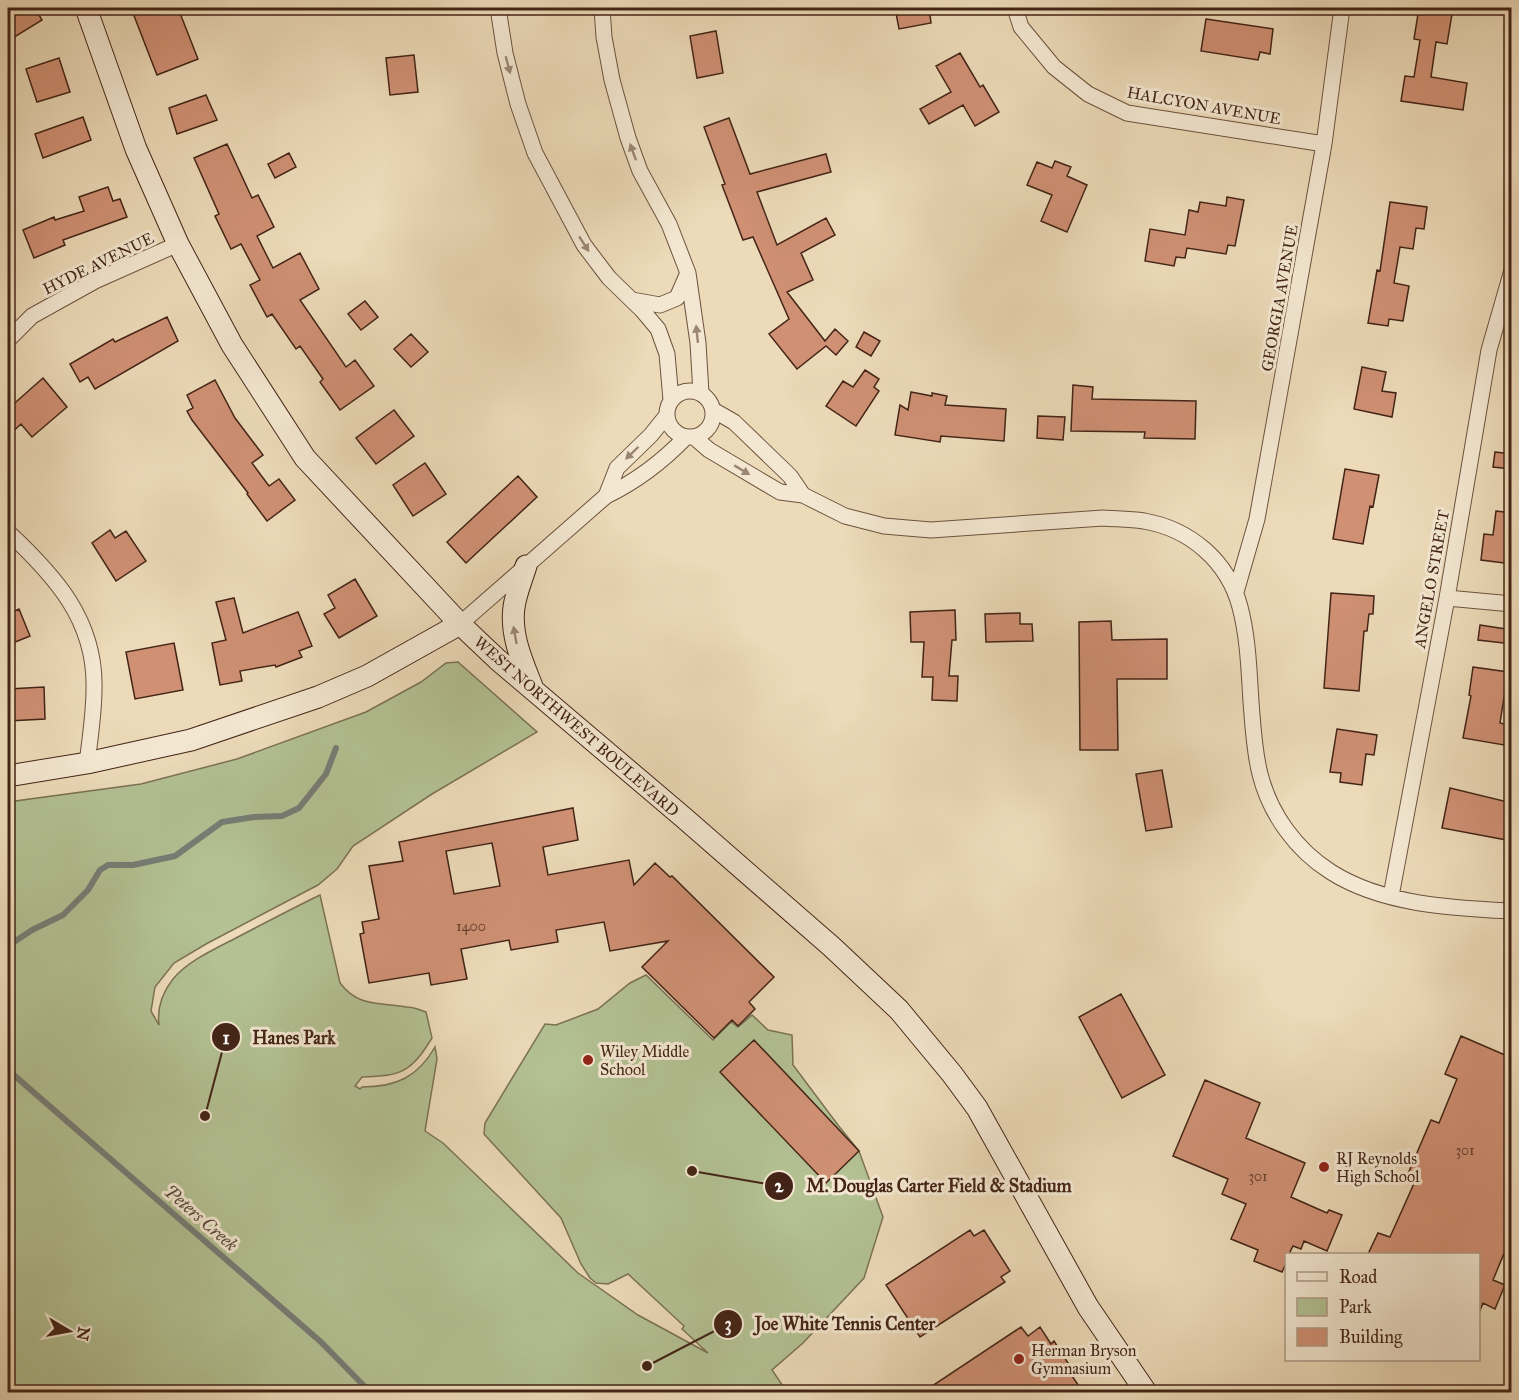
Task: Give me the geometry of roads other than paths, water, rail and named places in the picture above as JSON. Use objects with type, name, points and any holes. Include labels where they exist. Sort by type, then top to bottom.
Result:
[{"type":"main road","name":"WEST NORTHWEST BOULEVARD","points":[[86,8],[136,149],[178,244],[232,345],[305,458],[460,624],[498,660],[832,947],[899,1010],[977,1108],[1088,1307],[1146,1392]]},
{"type":"main road","points":[[526,566],[517,596],[513,626],[517,645],[533,690]]},
{"type":"main road","points":[[8,776],[87,763],[190,740],[318,697],[367,676],[460,624]]},
{"type":"street","points":[[498,8],[505,53],[518,104],[539,161],[584,245],[609,278],[658,329],[667,354],[671,400],[667,415],[651,435],[617,468],[606,496]]},
{"type":"street","points":[[602,8],[604,37],[612,80],[628,138],[640,171],[669,224],[688,273],[698,343],[701,393]]},
{"type":"street","name":"HALCYON AVENUE","points":[[1015,8],[1021,27],[1054,67],[1088,94],[1127,113],[1324,144]]},
{"type":"street","name":"GEORGIA AVENUE","points":[[1236,592],[1257,519],[1324,144],[1342,8]]},
{"type":"street","name":"HYDE AVENUE","points":[[8,340],[32,316],[95,281],[178,244]]},
{"type":"street","name":"ANGELO STREET","points":[[1391,896],[1447,598],[1489,350],[1512,270]]},
{"type":"street","points":[[632,300],[660,305],[677,298],[688,273]]},
{"type":"street","points":[[460,624],[606,496],[633,483],[690,437],[707,430],[711,424],[713,410],[707,397],[695,391],[682,392],[671,400]]},
{"type":"street","points":[[713,410],[734,422],[790,476],[802,495]]},
{"type":"street","points":[[667,415],[672,429],[690,437],[780,492],[802,495],[844,516],[864,522],[907,529],[931,530],[1103,518],[1146,521],[1176,531],[1197,543],[1222,566],[1236,592],[1244,626],[1257,759],[1266,793],[1274,811],[1298,844],[1321,865],[1357,885],[1391,896],[1426,903],[1512,911]]},
{"type":"street","points":[[8,532],[43,565],[62,590],[78,615],[90,649],[94,687],[87,763]]},
{"type":"street","points":[[1447,598],[1512,604]]},
{"type":"waterway","points":[[8,946],[32,930],[63,915],[88,890],[100,870],[108,865],[133,865],[175,856],[222,822],[282,816],[299,808],[326,774],[336,748]]},
{"type":"waterway","name":"Peters Creek","points":[[8,1070],[321,1342],[370,1392]]},
{"type":"place","name":"Wiley Middle School","points":[[588,1060]]},
{"type":"place","name":"Hanes Park","points":[[205,1116]]},
{"type":"place","name":"RJ Reynolds High School","points":[[1324,1167]]},
{"type":"place","name":"M. Douglas Carter Field & Stadium","points":[[692,1171]]},
{"type":"place","name":"Herman Bryson Gymnasium","points":[[1019,1359]]},
{"type":"place","name":"Joe White Tennis Center","points":[[647,1366]]}]
